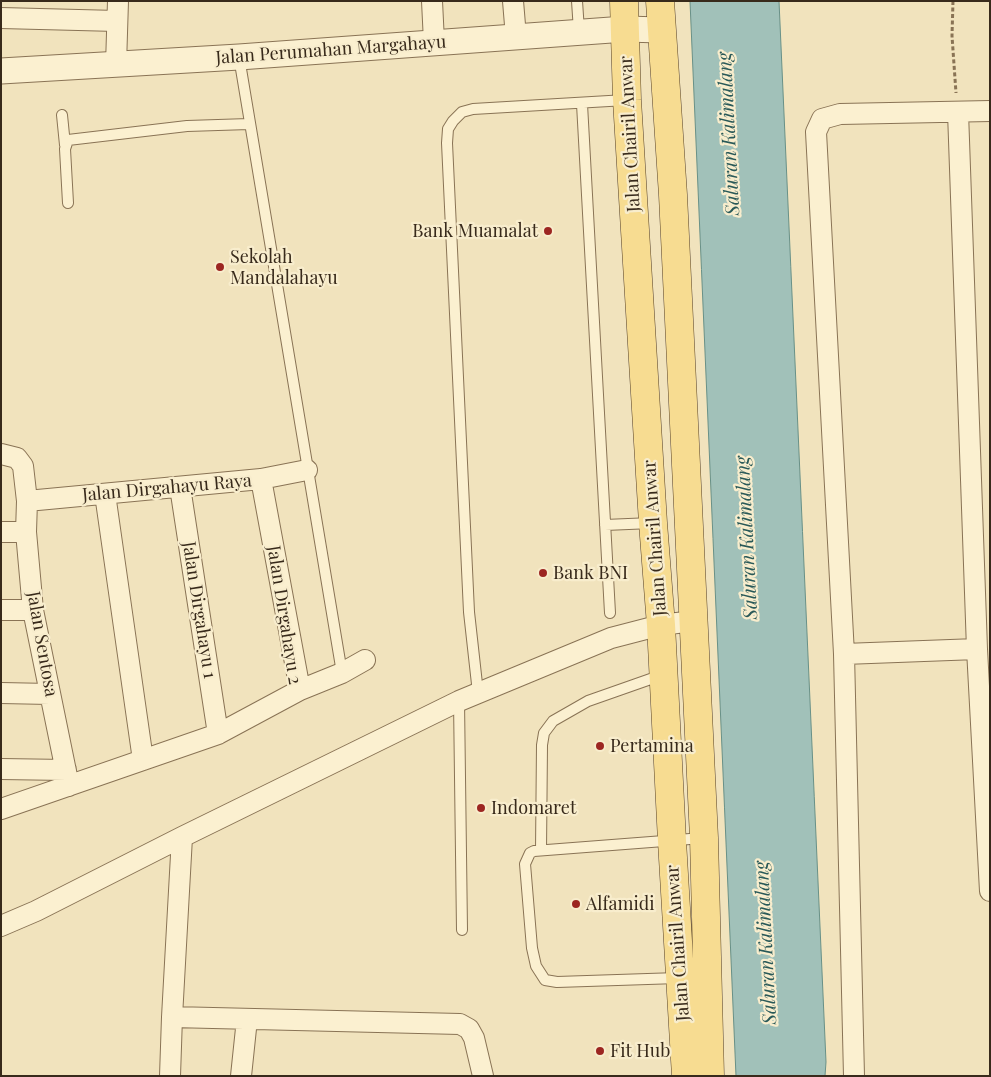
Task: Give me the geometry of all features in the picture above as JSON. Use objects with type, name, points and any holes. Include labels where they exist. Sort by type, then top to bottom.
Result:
[{"type":"main road","name":"Jalan Chairil Anwar","points":[[624,1],[628,100],[664,675],[686,1076]]},
{"type":"main road","name":"Jalan Chairil Anwar","points":[[660,1],[673,195],[704,838],[710,1076]]},
{"type":"street","points":[[116,65],[118,1]]},
{"type":"street","points":[[432,1],[434,42]]},
{"type":"street","points":[[513,1],[516,37]]},
{"type":"street","points":[[1,18],[117,21]]},
{"type":"street","name":"Jalan Perumahan Margahayu","points":[[1,72],[625,29],[661,30]]},
{"type":"street","points":[[854,1076],[844,654],[816,132],[822,119],[840,114],[990,111]]},
{"type":"street","points":[[958,112],[977,649],[990,891]]},
{"type":"street","name":"Jalan Sentosa","points":[[1,454],[11,456],[21,462],[24,471],[27,501],[26,532],[33,610],[68,778]]},
{"type":"street","name":"Jalan Dirgahayu Raya","points":[[27,501],[261,480],[307,470]]},
{"type":"street","name":"Jalan Dirgahayu 2","points":[[1,809],[68,778],[143,760],[218,734],[300,690],[261,480]]},
{"type":"street","name":"Jalan Dirgahayu 1","points":[[180,487],[218,734]]},
{"type":"street","points":[[105,494],[143,760]]},
{"type":"street","points":[[1,532],[26,532]]},
{"type":"street","points":[[1,610],[33,610]]},
{"type":"street","points":[[1,926],[36,912],[182,837],[459,701],[611,638],[661,625],[693,621]]},
{"type":"street","points":[[844,654],[977,649]]},
{"type":"street","points":[[300,690],[342,673],[365,660]]},
{"type":"street","points":[[1,693],[50,694]]},
{"type":"street","points":[[1,769],[68,778]]},
{"type":"street","points":[[170,1076],[182,837]]},
{"type":"street","points":[[172,1017],[460,1024],[469,1029],[474,1038],[484,1076]]},
{"type":"street","points":[[241,1076],[247,1019]]},
{"type":"lane","points":[[577,1],[579,32]]},
{"type":"lane","points":[[239,57],[342,673]]},
{"type":"lane","points":[[478,693],[469,612],[447,153],[448,129],[452,121],[462,112],[473,109],[628,100]]},
{"type":"lane","points":[[582,104],[610,613]]},
{"type":"lane","points":[[62,114],[68,203]]},
{"type":"lane","points":[[65,144],[68,140],[74,138],[187,126],[249,124]]},
{"type":"lane","points":[[605,526],[653,523]]},
{"type":"lane","points":[[541,850],[542,745],[544,733],[553,721],[588,700],[664,675]]},
{"type":"lane","points":[[459,701],[462,930]]},
{"type":"lane","points":[[680,978],[557,982],[545,980],[536,966],[532,948],[525,864],[530,853],[541,850],[704,838]]},
{"type":"path","points":[[953,1],[952,36],[958,112]]},
{"type":"water","name":"Saluran Kalimalang","points":[[690,1],[779,1],[826,1062],[825,1076],[736,1076]]},
{"type":"place","name":"Bank Muamalat","points":[[548,231]]},
{"type":"place","name":"Sekolah Mandalahayu","points":[[220,267]]},
{"type":"place","name":"Bank BNI","points":[[543,573]]},
{"type":"place","name":"Pertamina","points":[[600,746]]},
{"type":"place","name":"Indomaret","points":[[481,808]]},
{"type":"place","name":"Alfamidi","points":[[576,904]]},
{"type":"place","name":"Fit Hub","points":[[600,1051]]}]
